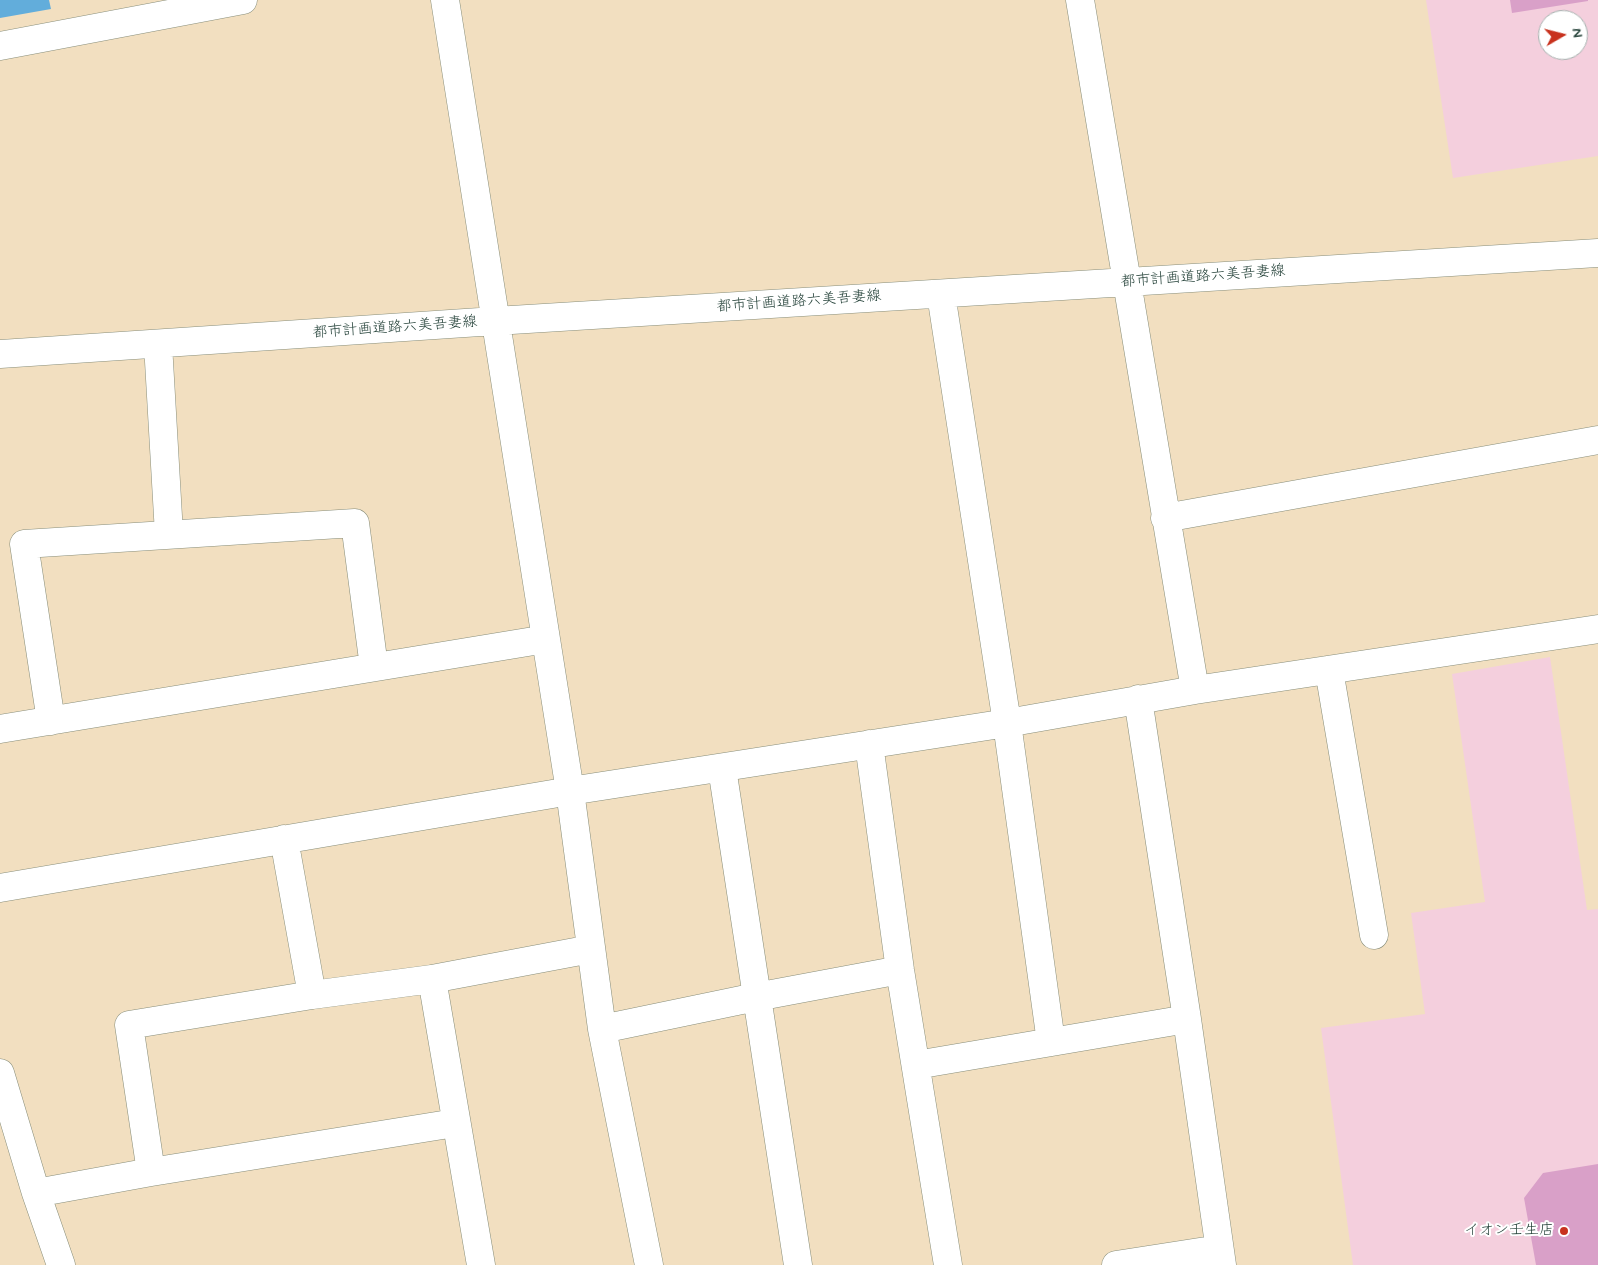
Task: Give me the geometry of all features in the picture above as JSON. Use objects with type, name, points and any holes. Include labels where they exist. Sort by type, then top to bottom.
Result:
[{"type":"street","points":[[0,46],[187,5],[242,0]]},
{"type":"street","points":[[445,0],[570,791],[602,1029],[649,1265]]},
{"type":"street","points":[[1080,0],[1194,690]]},
{"type":"street","name":"都市計画道路六美吾妻線","points":[[0,354],[495,321],[1598,253]]},
{"type":"street","points":[[941,294],[1007,723],[1051,1042]]},
{"type":"street","points":[[158,344],[169,534]]},
{"type":"street","points":[[1165,518],[1598,440]]},
{"type":"street","points":[[51,720],[24,544],[355,523],[374,667]]},
{"type":"street","points":[[0,888],[570,791],[1007,723],[1194,690],[1598,629]]},
{"type":"street","points":[[0,729],[546,639]]},
{"type":"street","points":[[1329,670],[1374,936]]},
{"type":"street","points":[[1116,1265],[1221,1257],[1138,699]]},
{"type":"street","points":[[869,744],[900,970],[948,1265]]},
{"type":"street","points":[[722,768],[798,1265]]},
{"type":"street","points":[[284,840],[312,995]]},
{"type":"street","points":[[151,1172],[129,1025],[312,995],[432,979],[590,949]]},
{"type":"street","points":[[602,1029],[900,970]]},
{"type":"street","points":[[432,979],[481,1265]]},
{"type":"street","points":[[916,1065],[1187,1019]]},
{"type":"street","points":[[0,1073],[36,1193],[61,1265]]},
{"type":"street","points":[[36,1193],[151,1172],[456,1123]]},
{"type":"shaded area","points":[[1426,0],[1598,0],[1598,156],[1453,178]]},
{"type":"shaded area","points":[[1550,657],[1587,910],[1598,909],[1598,1265],[1353,1265],[1321,1028],[1425,1014],[1411,913],[1485,902],[1452,674]]},
{"type":"water","points":[[0,0],[49,0],[51,9],[0,18]]},
{"type":"building","points":[[1510,0],[1588,0],[1588,1],[1512,13]]},
{"type":"building","name":"イオン壬生店","points":[[1598,1164],[1598,1265],[1536,1265],[1524,1198],[1543,1173]]},
{"type":"place","name":"イオン壬生店","points":[[1564,1231]]}]
